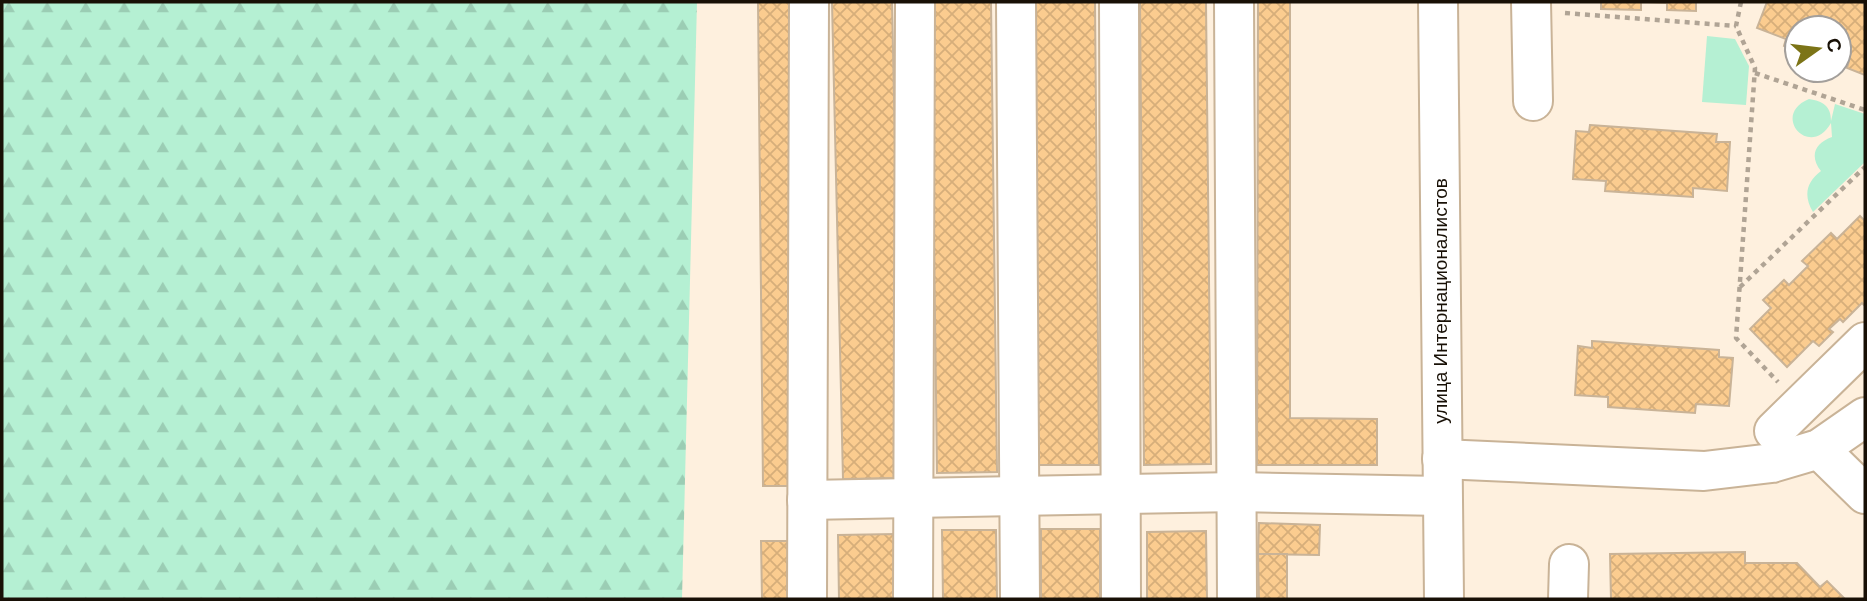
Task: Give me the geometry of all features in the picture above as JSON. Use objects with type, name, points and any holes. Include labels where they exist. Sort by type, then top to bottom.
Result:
[{"type":"street","points":[[807,599],[809,2]]},
{"type":"street","points":[[913,599],[915,2]]},
{"type":"street","points":[[1016,2],[1020,599]]},
{"type":"street","points":[[1119,2],[1121,599]]},
{"type":"street","points":[[1234,2],[1237,599]]},
{"type":"street","name":"улица Интернационалистов","points":[[1438,2],[1444,599]]},
{"type":"street","points":[[1533,101],[1542,7]]},
{"type":"street","points":[[1774,431],[1865,342]]},
{"type":"street","points":[[1442,459],[1704,471],[1772,463],[1819,449],[1865,417]]},
{"type":"street","points":[[1819,449],[1865,494]]},
{"type":"street","points":[[807,500],[1237,492],[1442,496]]},
{"type":"path","points":[[1741,2],[1736,26],[1755,73],[1736,338],[1801,405]]},
{"type":"path","points":[[1542,7],[1736,26]]},
{"type":"path","points":[[1755,73],[1865,110]]},
{"type":"path","points":[[1740,287],[1865,167]]},
{"type":"green space","points":[[2,2],[697,2],[682,599],[2,599]]},
{"type":"green space","points":[[1707,36],[1735,39],[1749,66],[1746,105],[1702,102]]},
{"type":"green space","points":[[1809,99],[1825,105],[1830,112],[1831,121],[1835,104],[1865,114],[1865,162],[1813,212],[1807,196],[1809,185],[1821,171],[1815,160],[1816,151],[1821,143],[1832,137],[1831,123],[1822,133],[1813,137],[1805,136],[1793,123],[1793,115],[1798,106]]},
{"type":"building","points":[[758,2],[789,2],[794,486],[763,486]]},
{"type":"building","points":[[832,2],[892,2],[902,478],[843,479]]},
{"type":"building","points":[[931,2],[991,2],[997,472],[937,473]]},
{"type":"building","points":[[1034,2],[1095,2],[1099,465],[1038,465]]},
{"type":"building","points":[[1140,2],[1206,2],[1211,464],[1144,465]]},
{"type":"building","points":[[1258,2],[1290,2],[1290,418],[1377,419],[1377,465],[1257,465]]},
{"type":"building","points":[[1601,2],[1641,2],[1641,10],[1601,9]]},
{"type":"building","points":[[1641,2],[1696,2],[1696,11],[1667,10],[1667,3]]},
{"type":"building","points":[[1767,2],[1865,4],[1865,75],[1853,70],[1853,14],[1783,14],[1783,38],[1757,28]]},
{"type":"building","points":[[1590,125],[1717,134],[1716,142],[1730,142],[1727,191],[1693,188],[1693,197],[1605,191],[1606,181],[1573,179],[1576,131],[1589,132]]},
{"type":"building","points":[[1860,216],[1865,221],[1865,306],[1862,303],[1843,322],[1840,319],[1829,329],[1833,332],[1819,346],[1813,341],[1787,367],[1750,329],[1771,308],[1763,300],[1784,280],[1789,285],[1808,266],[1802,261],[1831,233],[1837,239]]},
{"type":"building","points":[[1592,341],[1719,350],[1719,357],[1733,358],[1729,406],[1696,404],[1695,413],[1608,407],[1608,397],[1575,395],[1578,346],[1592,348]]},
{"type":"building","points":[[1259,523],[1320,525],[1319,555],[1258,554]]},
{"type":"building","points":[[1041,529],[1100,529],[1100,599],[1041,599]]},
{"type":"building","points":[[942,530],[996,530],[997,599],[943,599]]},
{"type":"building","points":[[1206,531],[1207,599],[1147,599],[1147,532]]},
{"type":"building","points":[[895,534],[896,599],[839,599],[838,535]]},
{"type":"building","points":[[761,541],[790,541],[791,599],[762,599]]},
{"type":"building","points":[[1745,552],[1745,563],[1797,563],[1820,587],[1827,581],[1845,599],[1611,599],[1610,554]]},
{"type":"building","points":[[1258,554],[1287,554],[1287,599],[1259,599]]}]
